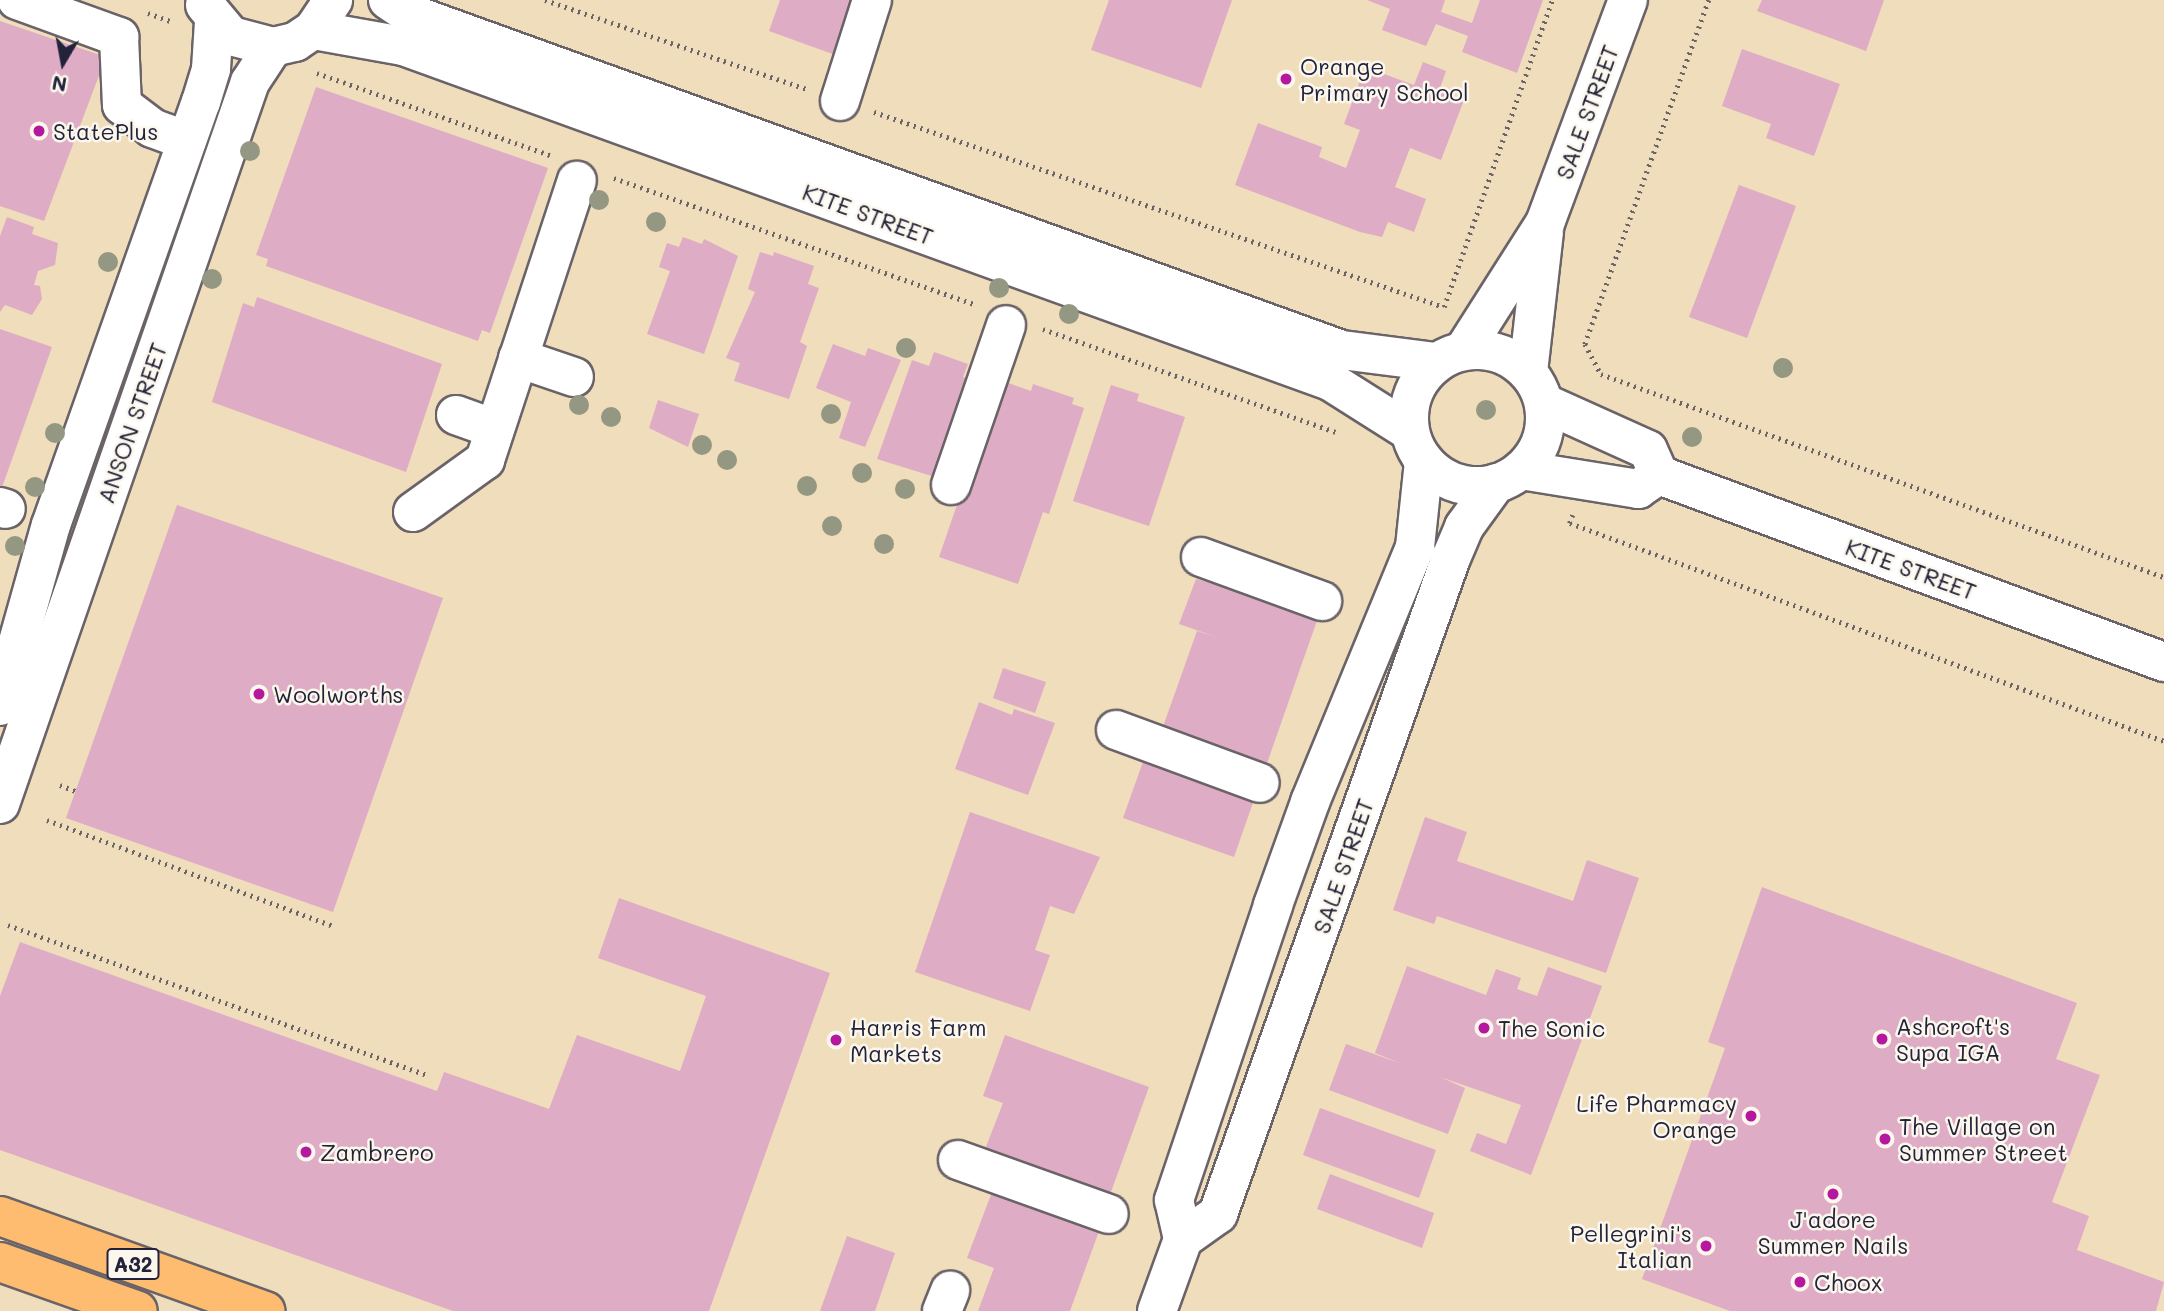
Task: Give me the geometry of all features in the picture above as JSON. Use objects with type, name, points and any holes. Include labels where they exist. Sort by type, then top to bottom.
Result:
[{"type":"highway","name":"A32","points":[[0,1216],[266,1311]]},
{"type":"highway","name":"A32","points":[[0,1262],[138,1311]]},
{"type":"street","points":[[17,0],[119,37],[122,105],[152,128],[187,141]]},
{"type":"street","name":"KITE STREET","points":[[388,0],[406,12],[1342,350],[1450,356]]},
{"type":"street","points":[[840,101],[872,0]]},
{"type":"street","name":"SALE STREET","points":[[1450,356],[1545,223],[1628,0]]},
{"type":"street","points":[[209,11],[241,40],[274,47],[323,15]]},
{"type":"street","name":"ANSON STREET","points":[[0,706],[51,526],[211,68],[209,11]]},
{"type":"street","name":"KITE STREET","points":[[323,15],[1330,381],[1417,446]]},
{"type":"street","name":"ANSON STREET","points":[[0,804],[250,82],[274,47]]},
{"type":"street","points":[[412,512],[485,460],[580,171]]},
{"type":"street","name":"SALE STREET","points":[[1536,388],[1545,223]]},
{"type":"street","points":[[951,485],[1007,319]]},
{"type":"street","points":[[1157,1311],[1183,1239],[1174,1200],[1213,1084],[1310,802],[1415,547],[1417,446],[1413,393],[1450,356],[1488,350],[1510,357],[1536,388],[1601,431],[1648,450],[1659,475],[1638,489],[1585,478],[1508,477],[1457,483],[1417,446]]},
{"type":"street","points":[[519,358],[574,377]]},
{"type":"street","points":[[1508,477],[1542,440],[1536,388]]},
{"type":"street","points":[[456,415],[495,429]]},
{"type":"street","name":"KITE STREET","points":[[1659,475],[2164,662]]},
{"type":"street","name":"SALE STREET","points":[[1183,1239],[1218,1214],[1274,1064],[1451,558],[1464,527],[1508,477]]},
{"type":"street","points":[[1200,557],[1322,601]]},
{"type":"street","points":[[1116,730],[1260,783]]},
{"type":"street","points":[[1213,1084],[1274,1064]]},
{"type":"street","points":[[958,1160],[1109,1214]]},
{"type":"path","points":[[545,0],[1444,307],[1552,0]]},
{"type":"path","points":[[1709,0],[1585,344],[1601,374],[2164,577]]},
{"type":"path","points":[[313,72],[580,171],[1338,433]]},
{"type":"path","points":[[1601,431],[1618,382]]},
{"type":"path","points":[[1585,478],[1570,523],[2164,741]]},
{"type":"path","points":[[60,785],[76,791]]},
{"type":"path","points":[[47,820],[333,926]]},
{"type":"path","points":[[8,925],[426,1075]]},
{"type":"building","points":[[780,0],[858,0],[838,56],[769,31]]},
{"type":"building","points":[[1109,0],[1232,0],[1201,88],[1091,50]]},
{"type":"building","points":[[1367,0],[1445,0],[1441,12],[1472,23],[1480,0],[1543,0],[1517,73],[1462,52],[1468,36],[1436,24],[1426,46],[1382,30],[1390,9]]},
{"type":"building","points":[[1762,0],[1884,0],[1866,51],[1757,11]]},
{"type":"building","name":"StatePlus","points":[[0,21],[106,57],[44,221],[0,206]]},
{"type":"building","points":[[1742,49],[1840,84],[1814,156],[1766,138],[1771,124],[1722,106]]},
{"type":"building","points":[[1423,62],[1446,71],[1439,91],[1464,100],[1441,160],[1410,148],[1395,187],[1426,199],[1414,232],[1388,222],[1382,237],[1360,232],[1235,185],[1258,123],[1322,147],[1319,157],[1346,168],[1360,130],[1344,124],[1365,67],[1414,85]]},
{"type":"building","points":[[316,87],[548,168],[490,333],[482,330],[478,341],[266,266],[268,259],[256,255]]},
{"type":"building","points":[[1739,185],[1796,206],[1747,338],[1689,317]]},
{"type":"building","points":[[7,217],[34,227],[32,234],[58,243],[55,265],[38,271],[34,285],[40,286],[42,299],[32,315],[5,305],[0,312],[0,236]]},
{"type":"building","points":[[683,237],[702,244],[704,239],[738,256],[704,354],[647,334],[670,271],[659,267],[667,243],[679,247]]},
{"type":"building","points":[[760,252],[773,256],[774,252],[814,266],[808,284],[819,288],[800,342],[807,346],[789,399],[734,381],[740,363],[726,358],[755,292],[748,289]]},
{"type":"building","points":[[257,297],[442,364],[406,472],[212,402],[243,303],[254,307]]},
{"type":"building","points":[[0,329],[52,347],[0,493]]},
{"type":"building","points":[[833,344],[865,356],[868,348],[901,360],[865,447],[839,438],[851,402],[816,388]]},
{"type":"building","points":[[934,352],[968,364],[963,377],[980,384],[938,478],[877,459],[912,360],[929,366]]},
{"type":"building","points":[[1000,380],[1031,391],[1033,384],[1074,398],[1072,404],[1084,408],[1049,514],[1043,512],[1018,584],[939,557]]},
{"type":"building","points":[[1111,385],[1139,394],[1137,401],[1185,417],[1149,526],[1073,501]]},
{"type":"building","points":[[658,400],[699,414],[688,447],[649,428]]},
{"type":"building","name":"Woolworths","points":[[177,505],[443,598],[333,912],[66,818]]},
{"type":"building","points":[[1196,579],[1226,587],[1228,580],[1320,612],[1264,772],[1160,735],[1197,631],[1219,638],[1179,624]]},
{"type":"building","points":[[1003,668],[1046,682],[1035,713],[993,698]]},
{"type":"building","points":[[979,702],[1012,715],[1014,709],[1055,723],[1028,795],[955,769]]},
{"type":"building","points":[[1145,756],[1256,794],[1234,857],[1123,818]]},
{"type":"building","points":[[970,812],[1100,857],[1074,914],[1050,906],[1035,950],[1050,955],[1030,1011],[915,972]]},
{"type":"building","points":[[1425,817],[1467,832],[1457,861],[1573,901],[1587,860],[1639,878],[1606,973],[1437,916],[1434,924],[1393,910]]},
{"type":"building","name":"The Village on Summer Street","points":[[1762,887],[2077,1003],[2056,1059],[2100,1075],[2052,1202],[2089,1216],[2077,1250],[2164,1282],[2156,1311],[1730,1311],[1642,1279],[1725,1048],[1708,1042]]},
{"type":"building","points":[[619,898],[830,973],[709,1311],[453,1311],[0,1150],[0,996],[20,942],[437,1091],[444,1072],[549,1109],[577,1035],[680,1071],[706,996],[598,958]]},
{"type":"building","points":[[1407,966],[1486,995],[1496,969],[1521,978],[1517,989],[1537,996],[1548,967],[1602,986],[1531,1175],[1470,1151],[1477,1133],[1506,1144],[1521,1105],[1440,1077],[1465,1088],[1448,1134],[1329,1090],[1346,1044],[1402,1064],[1375,1053]]},
{"type":"building","points":[[1005,1035],[1149,1087],[1107,1203],[982,1157],[1003,1103],[983,1096]]},
{"type":"building","points":[[1320,1108],[1436,1150],[1419,1198],[1303,1155]]},
{"type":"building","points":[[1330,1174],[1434,1213],[1422,1248],[1317,1209]]},
{"type":"building","points":[[995,1184],[1102,1223],[1070,1311],[978,1311],[994,1268],[967,1258]]},
{"type":"building","points":[[847,1236],[895,1253],[875,1311],[820,1311]]},
{"type":"place","name":"Orange Primary School","points":[[1286,79]]},
{"type":"place","name":"StatePlus","points":[[39,131]]},
{"type":"place","name":"Woolworths","points":[[259,694]]},
{"type":"place","name":"The Sonic","points":[[1484,1028]]},
{"type":"place","name":"Ashcroft's Supa IGA","points":[[1882,1039]]},
{"type":"place","name":"Harris Farm Markets","points":[[836,1040]]},
{"type":"place","name":"Life Pharmacy Orange","points":[[1751,1116]]},
{"type":"place","name":"The Village on Summer Street","points":[[1885,1139]]},
{"type":"place","name":"Zambrero","points":[[306,1152]]},
{"type":"place","name":"J'adore Summer Nails","points":[[1833,1194]]},
{"type":"place","name":"Pellegrini's Italian","points":[[1706,1246]]},
{"type":"place","name":"Choox","points":[[1800,1282]]}]
